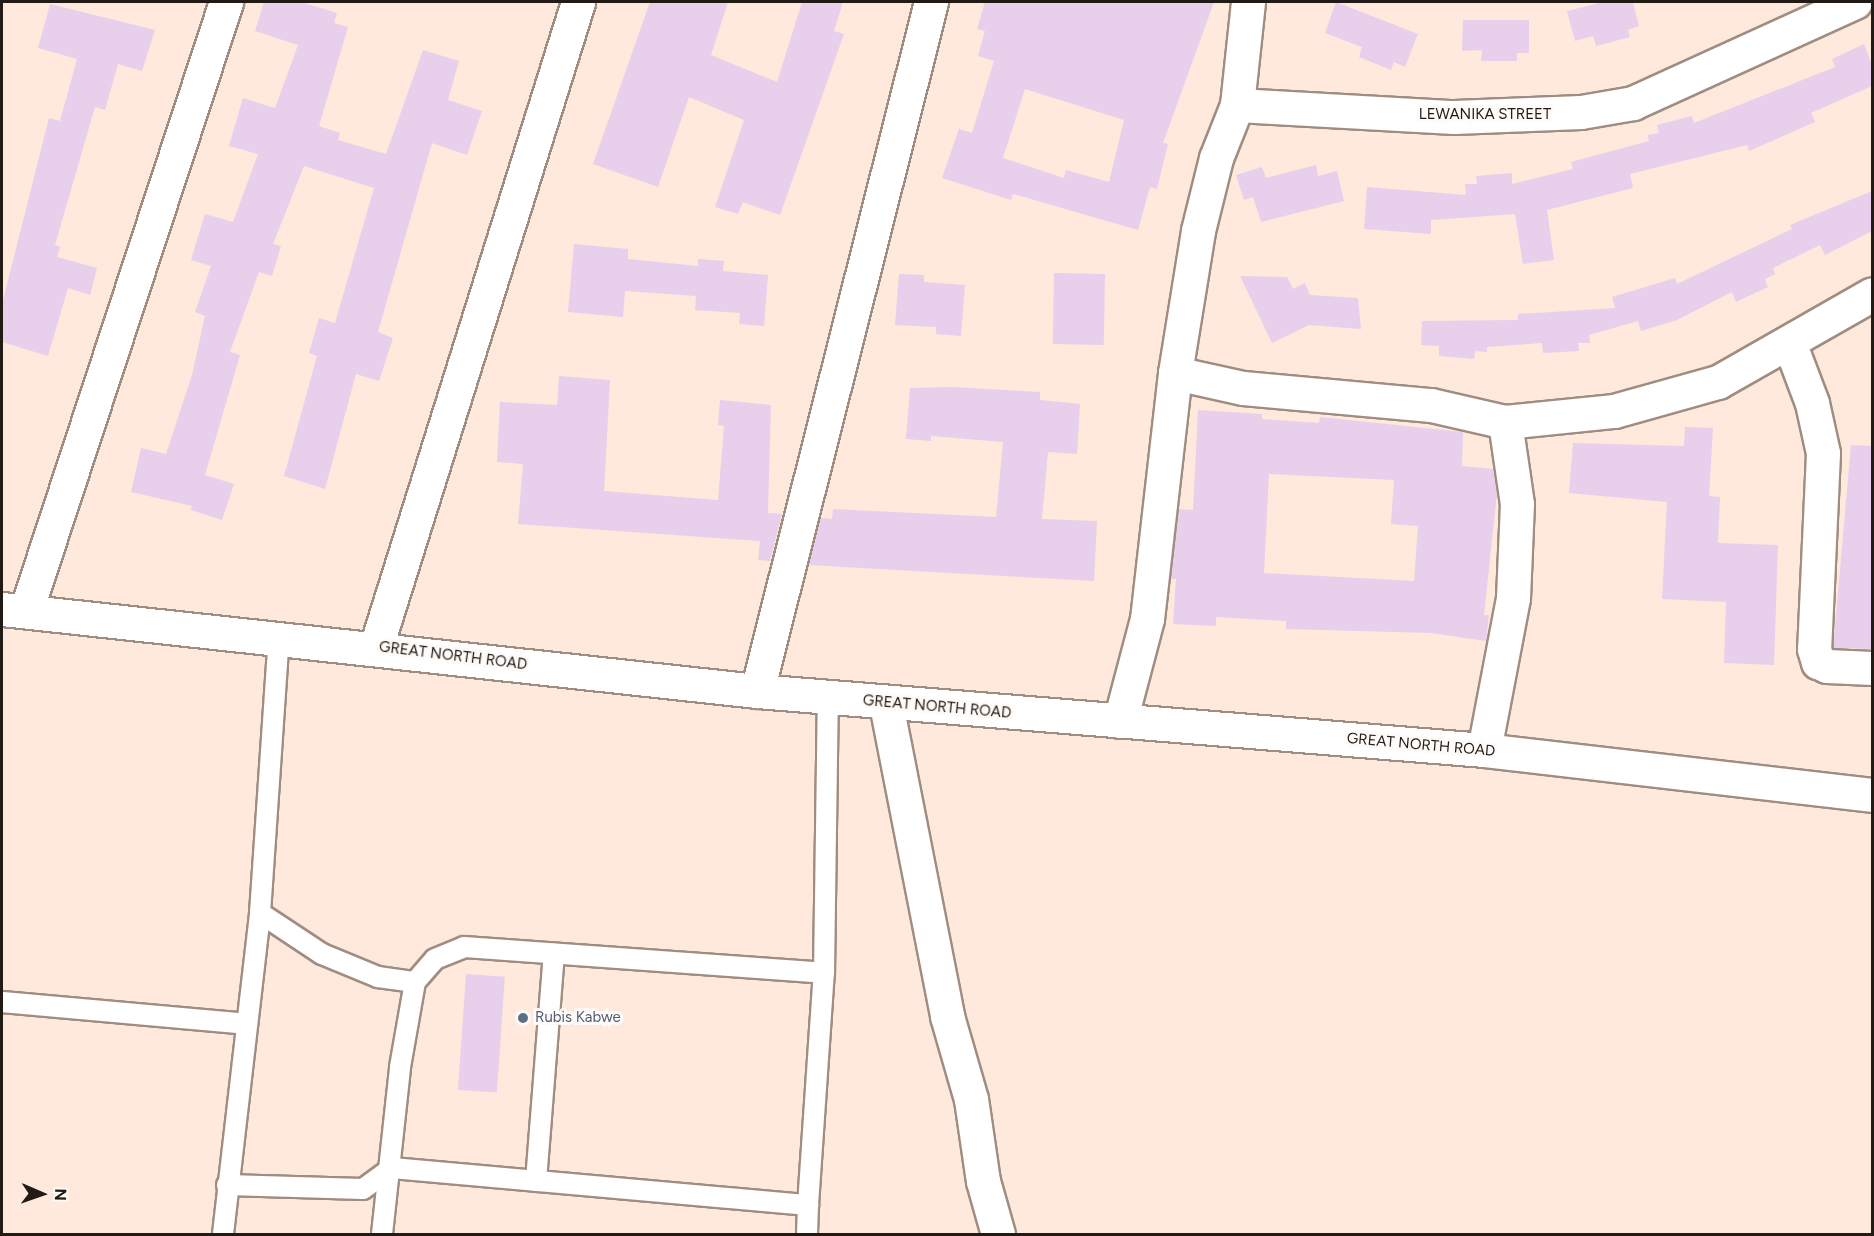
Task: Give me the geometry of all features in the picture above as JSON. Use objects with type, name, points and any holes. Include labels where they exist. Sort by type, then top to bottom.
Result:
[{"type":"main road","points":[[14,610],[226,2]]},
{"type":"main road","points":[[376,647],[578,2]]},
{"type":"main road","points":[[757,691],[931,2]]},
{"type":"main road","points":[[1120,721],[1147,618],[1175,374],[1198,231],[1216,158],[1237,105],[1248,2]]},
{"type":"main road","name":"LEWANIKA STREET","points":[[1237,105],[1454,117],[1581,112],[1633,103],[1855,2]]},
{"type":"main road","points":[[1175,374],[1243,388],[1431,405],[1505,422],[1614,411],[1718,382],[1872,294]]},
{"type":"main road","points":[[1789,342],[1812,403],[1823,453],[1814,649],[1818,662],[1827,666],[1872,668]]},
{"type":"main road","points":[[1484,750],[1513,598],[1517,504],[1505,422]]},
{"type":"main road","name":"GREAT NORTH ROAD","points":[[14,610],[376,647],[886,704],[1484,750],[1872,795]]},
{"type":"main road","points":[[886,704],[947,1016],[971,1099],[983,1181],[998,1234]]},
{"type":"lane","points":[[222,1234],[260,913],[279,637]]},
{"type":"lane","points":[[807,1234],[824,973],[828,698]]},
{"type":"lane","points":[[260,913],[322,954],[378,977],[415,982]]},
{"type":"lane","points":[[382,1234],[392,1168],[400,1067],[415,982],[435,959],[464,947],[824,973]]},
{"type":"lane","points":[[536,1181],[554,954]]},
{"type":"lane","points":[[2,1002],[247,1024]]},
{"type":"lane","points":[[227,1185],[363,1189],[392,1168],[808,1205]]},
{"type":"building","points":[[264,2],[301,2],[337,13],[334,23],[348,27],[319,126],[340,133],[338,140],[386,154],[423,50],[459,61],[448,100],[482,111],[467,155],[432,143],[378,332],[393,338],[379,381],[356,374],[325,489],[284,476],[317,356],[309,353],[319,318],[335,323],[374,188],[304,166],[273,244],[281,246],[272,276],[259,272],[230,352],[240,355],[205,475],[234,484],[222,520],[191,510],[192,506],[131,492],[141,448],[166,454],[192,375],[205,316],[195,312],[211,266],[191,260],[205,214],[233,222],[258,154],[229,146],[243,98],[275,108],[298,45],[255,31]]},
{"type":"building","points":[[650,2],[728,2],[711,55],[777,82],[802,2],[843,2],[834,31],[844,34],[780,215],[743,202],[738,214],[715,207],[744,120],[689,97],[658,187],[593,164]]},
{"type":"building","points":[[985,2],[1214,2],[1163,143],[1168,144],[1157,189],[1150,187],[1138,230],[1013,194],[1011,200],[942,178],[959,129],[972,133],[994,61],[978,56],[985,31],[977,29]],"holes":[[[1025,89],[1124,120],[1109,182],[1066,170],[1064,178],[1003,158]]]},
{"type":"building","points":[[1336,2],[1418,34],[1405,67],[1394,62],[1391,70],[1359,57],[1362,47],[1325,33]]},
{"type":"building","points":[[1603,2],[1633,2],[1639,26],[1628,30],[1630,37],[1596,46],[1593,36],[1575,41],[1567,11]]},
{"type":"building","points":[[50,4],[155,30],[142,71],[118,64],[105,110],[95,107],[55,245],[60,247],[57,257],[97,268],[90,295],[68,288],[48,356],[2,342],[2,304],[49,118],[60,121],[77,59],[38,48]]},
{"type":"building","points":[[1463,20],[1529,20],[1529,53],[1517,53],[1517,61],[1481,61],[1482,50],[1462,51]]},
{"type":"building","points":[[1864,44],[1872,65],[1872,86],[1811,113],[1815,122],[1749,151],[1747,145],[1630,174],[1633,188],[1547,210],[1554,260],[1523,264],[1515,214],[1431,220],[1431,234],[1364,229],[1367,187],[1466,195],[1465,184],[1477,184],[1476,176],[1512,173],[1512,184],[1573,169],[1571,162],[1649,141],[1648,135],[1659,133],[1657,125],[1692,116],[1694,123],[1835,67],[1832,59]]},
{"type":"building","points":[[1316,165],[1318,176],[1337,171],[1344,201],[1261,222],[1253,197],[1244,200],[1236,175],[1262,167],[1266,178]]},
{"type":"building","points":[[1872,191],[1872,231],[1825,255],[1820,245],[1773,268],[1775,274],[1765,279],[1768,287],[1736,302],[1732,292],[1677,320],[1641,331],[1638,321],[1589,335],[1590,343],[1578,343],[1579,351],[1543,353],[1542,343],[1487,347],[1487,352],[1475,351],[1474,359],[1439,356],[1439,346],[1421,345],[1422,321],[1518,320],[1518,314],[1615,308],[1612,297],[1675,278],[1677,284],[1792,229],[1790,225]]},
{"type":"building","points":[[574,244],[628,249],[628,259],[698,266],[698,259],[724,261],[723,271],[768,275],[764,326],[739,324],[740,313],[695,310],[696,296],[625,291],[623,317],[568,312]]},
{"type":"building","points":[[1054,273],[1105,274],[1104,345],[1053,344]]},
{"type":"building","points":[[899,274],[924,275],[924,282],[965,285],[961,336],[936,334],[936,327],[895,325]]},
{"type":"building","points":[[1240,276],[1287,277],[1293,289],[1305,283],[1310,295],[1358,298],[1361,329],[1309,325],[1272,343]]},
{"type":"building","points":[[559,376],[610,380],[604,491],[718,500],[724,426],[718,425],[720,400],[771,405],[768,513],[782,514],[770,561],[758,560],[760,541],[518,524],[523,464],[497,462],[500,402],[557,405]]},
{"type":"building","points":[[952,387],[1040,392],[1040,400],[1080,404],[1077,454],[1048,452],[1042,519],[1097,521],[1094,581],[808,565],[820,518],[832,519],[833,509],[996,517],[1003,442],[931,436],[931,441],[906,439],[910,388]]},
{"type":"building","points":[[1198,410],[1262,414],[1262,419],[1319,423],[1320,417],[1463,432],[1462,466],[1493,469],[1497,494],[1484,615],[1489,615],[1486,641],[1431,633],[1286,629],[1286,621],[1216,617],[1216,626],[1173,624],[1176,579],[1170,579],[1178,509],[1193,510]],"holes":[[[1269,474],[1394,480],[1391,524],[1418,526],[1414,581],[1264,573]]]},
{"type":"building","points":[[1685,427],[1713,428],[1709,496],[1720,497],[1718,543],[1778,545],[1774,665],[1724,663],[1726,602],[1662,599],[1667,502],[1569,493],[1573,443],[1684,446]]},
{"type":"building","points":[[1851,445],[1872,446],[1872,649],[1833,648]]},
{"type":"building","points":[[466,974],[505,977],[497,1092],[458,1090]]},
{"type":"place","name":"Rubis Kabwe","points":[[523,1018]]}]
